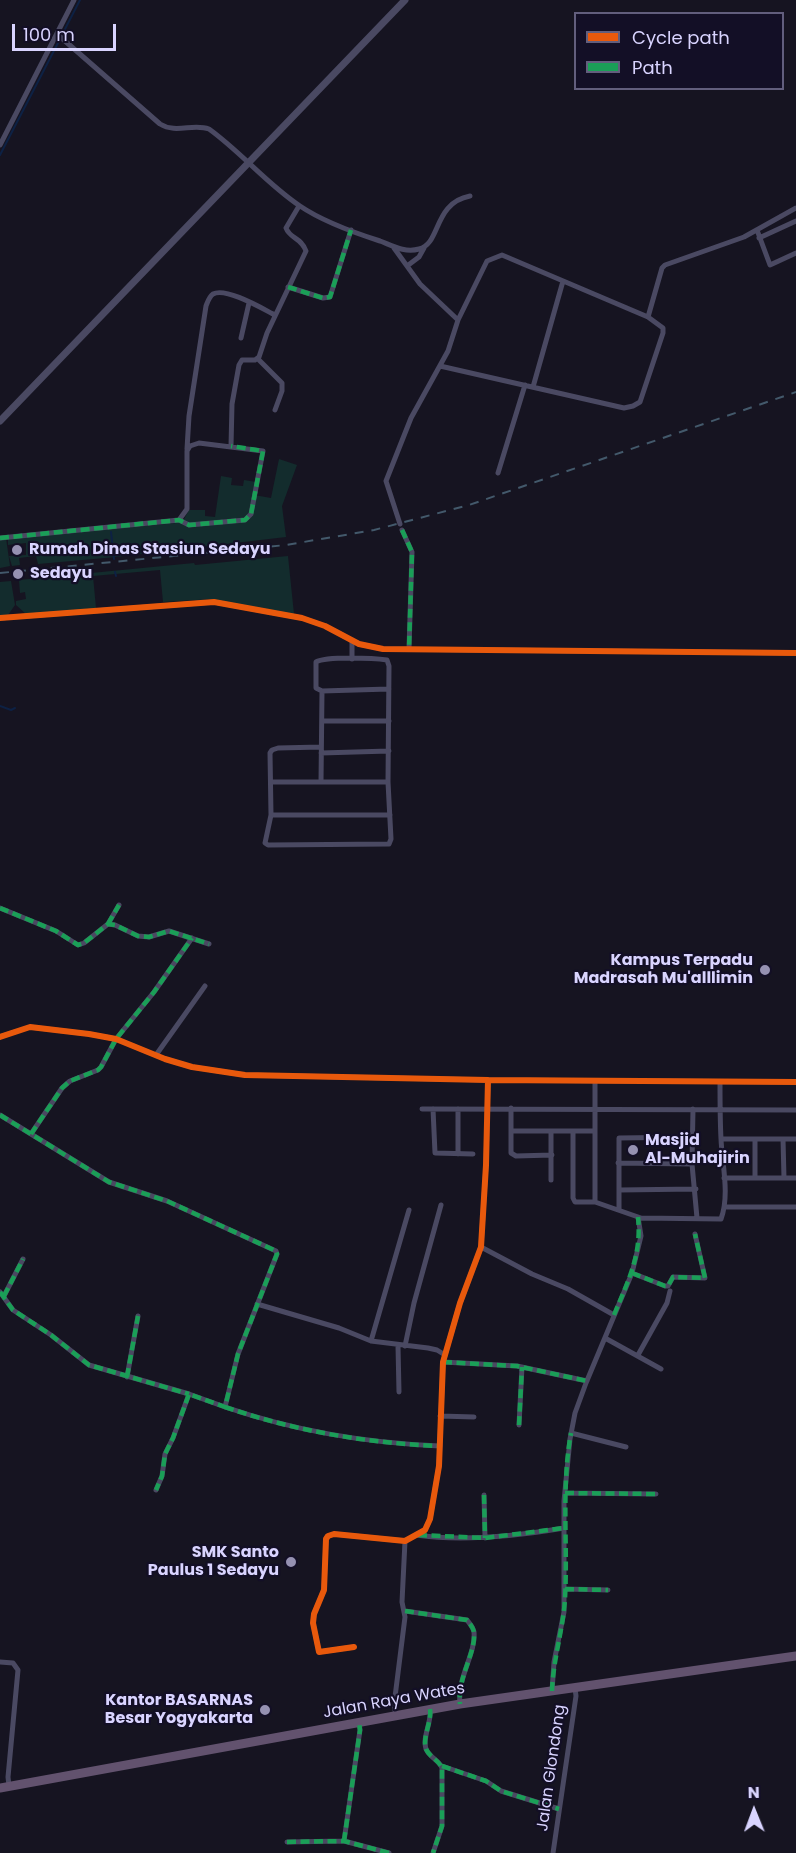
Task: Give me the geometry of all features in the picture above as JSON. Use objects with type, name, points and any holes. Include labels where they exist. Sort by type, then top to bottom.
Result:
[{"type":"highway","name":"Jalan Raya Wates","points":[[5,1787],[460,1704],[796,1656]]},
{"type":"street","points":[[0,146],[74,0]]},
{"type":"street","points":[[0,421],[405,0]]},
{"type":"street","points":[[57,34],[160,124],[172,129],[199,126],[209,129],[299,206],[394,248],[412,250],[424,248]]},
{"type":"street","points":[[407,266],[419,257],[431,240],[439,220],[452,203],[458,198],[470,196]]},
{"type":"street","points":[[258,359],[275,315],[306,251],[301,240],[290,234],[286,228],[299,206]]},
{"type":"street","points":[[648,317],[662,268],[665,265],[744,237],[796,208]]},
{"type":"street","points":[[759,238],[796,221]]},
{"type":"street","points":[[288,287],[323,298],[330,297],[351,230]]},
{"type":"street","points":[[757,230],[770,265],[796,253]]},
{"type":"street","points":[[394,248],[427,291],[458,320]]},
{"type":"street","points":[[409,649],[412,552],[400,527],[386,481],[411,418],[453,341],[458,320],[488,261],[492,258],[508,256],[648,317],[663,328],[643,395],[640,402],[633,406],[615,407],[440,366]]},
{"type":"street","points":[[533,387],[563,281]]},
{"type":"street","points":[[179,520],[187,509],[189,416],[206,306],[210,297],[217,292],[229,294],[275,315]]},
{"type":"street","points":[[242,338],[249,303]]},
{"type":"street","points":[[231,446],[232,404],[239,365],[245,359],[258,359],[282,384],[282,391],[275,410]]},
{"type":"street","points":[[498,472],[525,385]]},
{"type":"street","points":[[0,538],[179,520],[189,525],[249,518],[263,451],[193,443],[188,451]]},
{"type":"street","points":[[0,618],[214,602],[302,618],[325,626],[365,646],[382,649],[796,653]]},
{"type":"street","points":[[352,640],[352,660]]},
{"type":"street","points":[[365,646],[366,659]]},
{"type":"street","points":[[389,689],[322,691],[316,688],[316,664],[318,661],[366,659],[384,659],[388,662],[389,689],[389,751],[388,782],[391,839],[386,845],[268,845],[264,841],[271,815],[270,753],[272,750],[278,748],[389,751]]},
{"type":"street","points":[[321,782],[322,691]]},
{"type":"street","points":[[322,721],[389,721]]},
{"type":"street","points":[[271,782],[388,782]]},
{"type":"street","points":[[271,815],[390,815]]},
{"type":"street","points":[[0,908],[56,931],[78,945],[84,943],[108,924],[119,904]]},
{"type":"street","points":[[108,924],[138,936],[149,937],[169,931],[209,944]]},
{"type":"street","points":[[31,1134],[62,1088],[70,1081],[98,1070],[116,1039],[191,939]]},
{"type":"street","points":[[156,1055],[205,986]]},
{"type":"street","points":[[0,1037],[30,1027],[116,1039],[192,1067],[236,1074],[488,1080],[796,1082]]},
{"type":"street","points":[[354,1647],[319,1652],[314,1630],[314,1614],[324,1590],[326,1539],[334,1534],[405,1541],[425,1530],[430,1519],[436,1492],[440,1446],[443,1362],[460,1303],[481,1247],[488,1080]]},
{"type":"street","points":[[595,1081],[595,1202]]},
{"type":"street","points":[[573,1131],[574,1200],[595,1202],[639,1217],[721,1219],[724,1207],[724,1178],[720,1082]]},
{"type":"street","points":[[422,1108],[796,1110]]},
{"type":"street","points":[[511,1108],[511,1150],[513,1154],[552,1155]]},
{"type":"street","points":[[432,1109],[434,1152],[436,1154],[473,1154]]},
{"type":"street","points":[[458,1109],[458,1154]]},
{"type":"street","points":[[693,1109],[692,1164],[697,1218]]},
{"type":"street","points":[[0,1115],[109,1182],[166,1202],[274,1249],[277,1254],[238,1354],[225,1407]]},
{"type":"street","points":[[511,1131],[594,1131]]},
{"type":"street","points":[[551,1132],[551,1180]]},
{"type":"street","points":[[619,1209],[618,1139],[620,1137],[692,1137]]},
{"type":"street","points":[[721,1139],[796,1139]]},
{"type":"street","points":[[755,1139],[755,1178]]},
{"type":"street","points":[[783,1139],[784,1178]]},
{"type":"street","points":[[618,1163],[692,1164]]},
{"type":"street","points":[[724,1178],[796,1178]]},
{"type":"street","points":[[619,1190],[696,1189]]},
{"type":"street","points":[[399,1392],[402,1346],[441,1205]]},
{"type":"street","points":[[724,1207],[796,1207]]},
{"type":"street","points":[[371,1341],[408,1210]]},
{"type":"street","points":[[552,1691],[564,1612],[565,1493],[571,1433],[575,1413],[587,1381],[632,1273],[640,1236],[639,1217]]},
{"type":"street","points":[[632,1273],[667,1286],[673,1277],[705,1278],[694,1234]]},
{"type":"street","points":[[481,1247],[532,1274],[568,1289],[614,1315]]},
{"type":"street","points":[[22,1259],[2,1294],[13,1310],[51,1335],[82,1361],[99,1369],[189,1394],[265,1421],[375,1442],[440,1446]]},
{"type":"street","points":[[638,1355],[667,1303],[670,1291]]},
{"type":"street","points":[[257,1304],[339,1328],[371,1341],[437,1350],[445,1355]]},
{"type":"street","points":[[127,1377],[138,1316]]},
{"type":"street","points":[[605,1338],[661,1369]]},
{"type":"street","points":[[443,1362],[522,1367],[587,1381]]},
{"type":"street","points":[[519,1425],[522,1367]]},
{"type":"street","points":[[156,1490],[162,1476],[165,1454],[189,1394]]},
{"type":"street","points":[[440,1416],[474,1417]]},
{"type":"street","points":[[571,1433],[626,1447]]},
{"type":"street","points":[[565,1493],[656,1494]]},
{"type":"street","points":[[484,1495],[485,1538]]},
{"type":"street","points":[[416,1534],[432,1537],[485,1538],[564,1528]]},
{"type":"street","points":[[396,1716],[394,1705],[405,1611],[402,1602],[405,1541]]},
{"type":"street","points":[[565,1589],[608,1590]]},
{"type":"street","points":[[405,1611],[466,1620],[472,1626],[473,1640],[460,1686],[460,1704]]},
{"type":"street","points":[[0,1662],[13,1663],[18,1670],[8,1777],[5,1787]]},
{"type":"street","name":"Jalan Glondong","points":[[553,1853],[576,1696],[575,1688]]},
{"type":"street","points":[[430,1709],[425,1746],[431,1756],[442,1766],[486,1781],[501,1791],[560,1809]]},
{"type":"street","points":[[344,1841],[360,1730],[359,1722]]},
{"type":"street","points":[[433,1853],[441,1826],[442,1766]]},
{"type":"street","points":[[287,1842],[344,1841],[389,1853]]},
{"type":"green space","points":[[279,459],[297,465],[282,506],[286,537],[38,564],[36,556],[19,558],[20,565],[12,566],[9,556],[26,555],[26,543],[8,545],[8,538],[177,523],[183,521],[189,510],[205,510],[205,516],[215,517],[221,476],[232,478],[231,485],[243,486],[244,480],[256,482],[254,495],[271,498]]},
{"type":"green space","points":[[6,538],[10,566],[0,568],[0,539]]},
{"type":"green space","points":[[288,556],[294,614],[213,599],[163,602],[160,570],[93,576],[96,608],[26,614],[16,605],[16,601],[26,599],[25,592],[20,593],[19,580]]},
{"type":"green space","points":[[11,581],[15,605],[8,615],[0,616],[0,582]]},
{"type":"waterway","points":[[63,33],[80,0]]},
{"type":"waterway","points":[[0,155],[58,43]]},
{"type":"waterway","points":[[111,532],[114,559]]},
{"type":"waterway","points":[[115,572],[116,576]]},
{"type":"waterway","points":[[0,706],[11,710],[15,708]]},
{"type":"railway","points":[[0,573],[286,545],[374,530],[469,505],[796,392]]},
{"type":"marked path","points":[[288,287],[323,298],[330,297],[351,230]]},
{"type":"marked path","points":[[0,538],[179,520],[189,525],[245,520],[251,514],[263,451],[231,446]]},
{"type":"marked path","points":[[402,530],[412,552],[409,649]]},
{"type":"marked path","points":[[108,924],[119,905]]},
{"type":"marked path","points":[[0,908],[56,931],[78,945],[84,943],[108,924],[138,936],[149,937],[169,931],[209,944]]},
{"type":"marked path","points":[[31,1134],[62,1088],[70,1081],[101,1067],[116,1039],[154,992],[192,938]]},
{"type":"marked path","points":[[0,1115],[109,1182],[167,1201],[276,1251],[277,1254],[238,1354],[225,1407],[189,1394],[165,1454],[162,1476],[156,1490]]},
{"type":"marked path","points":[[614,1315],[636,1256],[638,1217]]},
{"type":"marked path","points":[[632,1273],[665,1286],[668,1286],[673,1277],[705,1278],[695,1234]]},
{"type":"marked path","points":[[4,1296],[23,1259]]},
{"type":"marked path","points":[[0,1292],[13,1310],[51,1335],[89,1365],[189,1394]]},
{"type":"marked path","points":[[127,1377],[138,1316]]},
{"type":"marked path","points":[[443,1362],[517,1366],[587,1381]]},
{"type":"marked path","points":[[519,1425],[522,1367]]},
{"type":"marked path","points":[[225,1407],[278,1423],[358,1439],[440,1446]]},
{"type":"marked path","points":[[552,1691],[565,1599],[565,1495],[571,1433]]},
{"type":"marked path","points":[[565,1493],[656,1494]]},
{"type":"marked path","points":[[484,1495],[485,1538]]},
{"type":"marked path","points":[[418,1535],[485,1538],[564,1528]]},
{"type":"marked path","points":[[565,1589],[608,1590]]},
{"type":"marked path","points":[[405,1611],[467,1620],[472,1627],[474,1640],[461,1684],[460,1704]]},
{"type":"marked path","points":[[430,1709],[425,1740],[426,1749],[442,1768],[442,1826],[433,1853]]},
{"type":"marked path","points":[[344,1841],[360,1730],[359,1722]]},
{"type":"marked path","points":[[442,1766],[486,1781],[501,1791],[559,1809]]},
{"type":"marked path","points":[[287,1842],[344,1841],[389,1853]]},
{"type":"cycle path","points":[[0,618],[214,602],[302,618],[325,626],[359,644],[383,649],[796,653]]},
{"type":"cycle path","points":[[0,1037],[30,1027],[89,1034],[116,1039],[165,1059],[192,1067],[245,1075],[488,1080],[796,1082]]},
{"type":"cycle path","points":[[354,1647],[319,1652],[313,1623],[314,1614],[324,1590],[326,1539],[334,1534],[405,1541],[425,1530],[430,1519],[439,1466],[443,1362],[460,1303],[481,1247],[488,1080]]},
{"type":"place","name":"Rumah Dinas Stasiun Sedayu","points":[[17,550]]},
{"type":"place","name":"Sedayu","points":[[18,574]]},
{"type":"place","name":"Kampus Terpadu Madrasah Mu'alllimin","points":[[765,970]]},
{"type":"place","name":"Masjid Al-Muhajirin","points":[[633,1150]]},
{"type":"place","name":"SMK Santo Paulus 1 Sedayu","points":[[291,1562]]},
{"type":"place","name":"Kantor BASARNAS Besar Yogyakarta","points":[[265,1710]]}]
